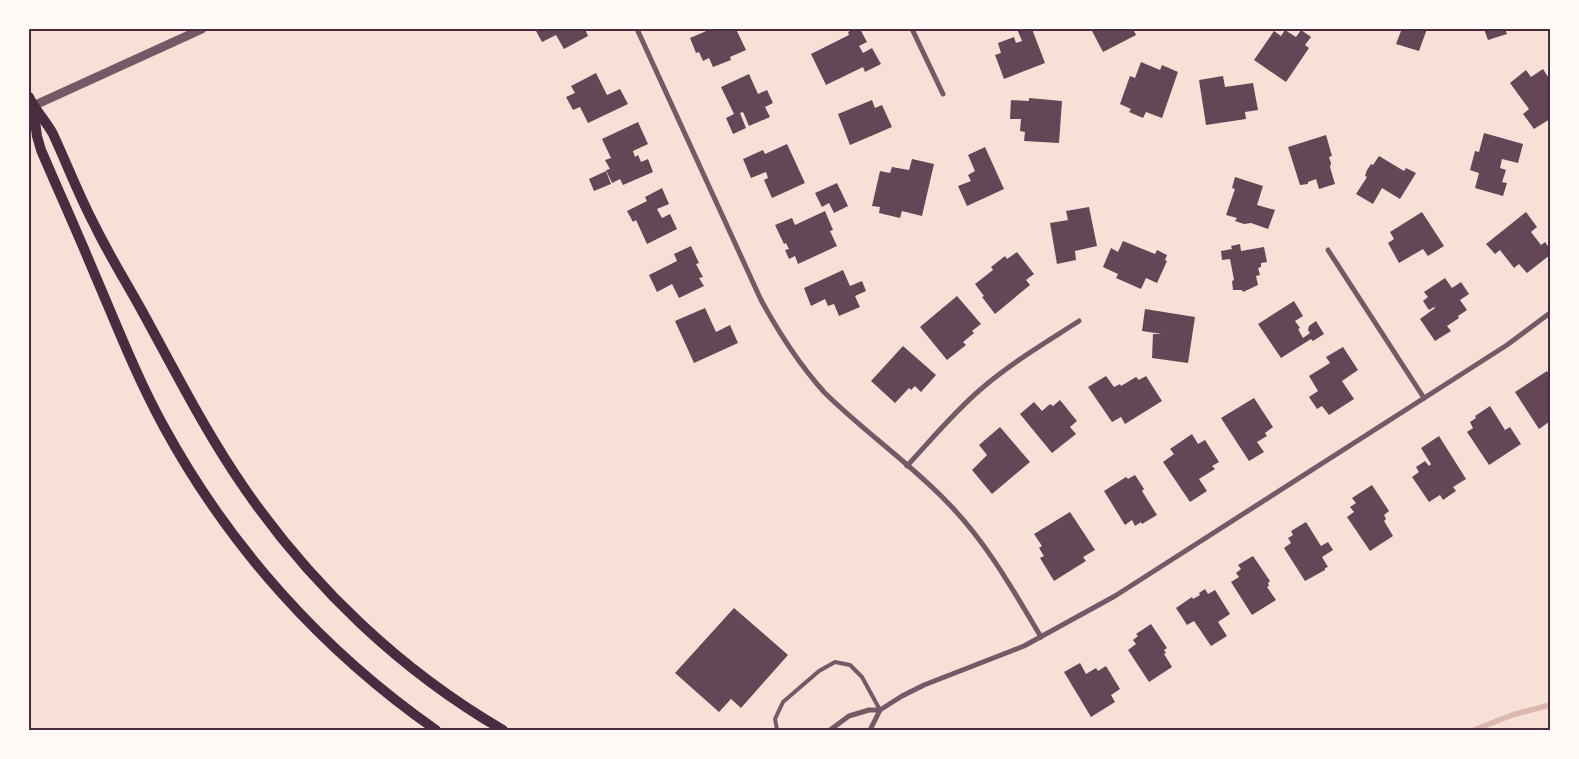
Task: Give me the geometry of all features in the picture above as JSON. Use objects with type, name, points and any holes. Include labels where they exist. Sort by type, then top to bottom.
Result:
[{"type":"main road","points":[[31,102],[41,150],[132,363],[163,426],[199,486],[251,557],[309,624],[387,694],[436,730]]},
{"type":"main road","points":[[31,102],[52,132],[95,226],[208,431],[266,518],[287,545],[334,597],[379,640],[441,689],[503,730]]},
{"type":"street","points":[[31,102],[202,29]]},
{"type":"street","points":[[637,29],[761,300],[783,339],[824,392],[948,502],[977,536],[1002,570],[1041,637]]},
{"type":"street","points":[[912,29],[943,94]]},
{"type":"street","points":[[1328,250],[1424,398]]},
{"type":"street","points":[[870,730],[880,710],[902,696],[924,685],[1005,654],[1041,637],[1115,596],[1523,334],[1550,313]]},
{"type":"street","points":[[907,466],[953,415],[980,390],[1014,363],[1078,322]]},
{"type":"street","points":[[830,730],[850,716],[869,710],[880,710]]},
{"type":"lane","points":[[777,730],[775,719],[783,702],[819,671],[835,662],[850,665],[862,677],[880,710]]},
{"type":"building","points":[[535,29],[585,29],[588,36],[564,49],[556,35],[542,42]]},
{"type":"building","points":[[711,29],[736,29],[746,50],[730,57],[731,60],[713,67],[709,58],[703,61],[699,52],[696,53],[690,38]]},
{"type":"building","points":[[860,29],[867,42],[859,46],[863,53],[872,48],[881,64],[865,72],[863,67],[826,85],[811,54],[849,35],[848,32]]},
{"type":"building","points":[[1017,29],[1032,29],[1045,63],[1004,79],[995,55],[1001,53],[998,43],[1014,37],[1016,43],[1022,41]]},
{"type":"building","points":[[1091,29],[1133,29],[1136,35],[1103,52]]},
{"type":"building","points":[[1396,29],[1427,29],[1419,51],[1396,44],[1401,31]]},
{"type":"building","points":[[1484,29],[1505,29],[1507,34],[1488,40]]},
{"type":"building","points":[[1285,30],[1296,37],[1301,30],[1311,37],[1305,45],[1309,48],[1286,82],[1254,60],[1274,31],[1281,36]]},
{"type":"building","points":[[1141,62],[1160,70],[1162,65],[1178,72],[1162,118],[1146,112],[1143,118],[1129,112],[1131,109],[1120,104],[1130,76],[1135,78]]},
{"type":"building","points":[[1543,69],[1550,80],[1550,119],[1534,129],[1523,114],[1529,109],[1510,83],[1526,70],[1531,77]]},
{"type":"building","points":[[596,73],[607,95],[620,89],[628,104],[588,123],[580,107],[573,110],[566,97],[575,93],[571,86]]},
{"type":"building","points":[[749,74],[758,94],[767,90],[773,103],[765,107],[770,117],[749,126],[743,112],[740,113],[746,128],[733,134],[726,118],[734,114],[721,87]]},
{"type":"building","points":[[1223,76],[1225,87],[1253,83],[1258,110],[1245,112],[1246,119],[1206,125],[1199,80]]},
{"type":"building","points":[[1029,98],[1062,101],[1059,143],[1024,141],[1025,132],[1020,131],[1021,119],[1010,119],[1011,100],[1029,101]]},
{"type":"building","points":[[872,100],[875,108],[882,105],[892,127],[850,145],[838,114]]},
{"type":"building","points":[[638,122],[648,144],[633,151],[635,157],[638,155],[641,162],[648,159],[653,172],[623,185],[620,179],[612,183],[606,170],[610,169],[605,160],[611,158],[602,139]]},
{"type":"building","points":[[1484,133],[1523,144],[1518,163],[1502,159],[1500,168],[1506,170],[1502,182],[1507,183],[1503,196],[1475,188],[1479,173],[1470,170],[1475,151],[1479,152]]},
{"type":"building","points":[[1326,135],[1332,156],[1329,157],[1330,167],[1335,184],[1319,189],[1316,179],[1308,182],[1308,184],[1300,185],[1288,147]]},
{"type":"building","points":[[787,144],[805,183],[772,198],[764,180],[768,178],[766,172],[751,178],[743,159],[763,150],[765,154]]},
{"type":"building","points":[[985,147],[1004,189],[967,206],[958,186],[971,181],[968,175],[975,171],[968,155]]},
{"type":"building","points":[[1379,156],[1404,171],[1406,168],[1416,173],[1400,199],[1382,188],[1373,204],[1356,194],[1367,177],[1365,176],[1367,170]]},
{"type":"building","points":[[912,159],[934,164],[922,216],[902,211],[900,218],[879,213],[880,207],[872,206],[880,171],[890,173],[892,167],[909,170]]},
{"type":"building","points":[[606,171],[611,184],[594,191],[589,179]]},
{"type":"building","points":[[1235,177],[1263,186],[1257,205],[1275,210],[1268,229],[1251,223],[1244,224],[1235,221],[1237,218],[1226,215],[1235,189],[1232,188]]},
{"type":"building","points":[[837,183],[848,206],[834,213],[829,203],[822,207],[815,193]]},
{"type":"building","points":[[662,188],[669,204],[657,209],[662,218],[670,214],[677,229],[647,244],[636,220],[633,222],[627,211],[647,201],[645,197]]},
{"type":"building","points":[[1089,207],[1097,246],[1075,251],[1076,260],[1057,264],[1050,223],[1068,220],[1066,211]]},
{"type":"building","points":[[825,211],[833,230],[830,231],[837,246],[798,264],[795,256],[789,259],[785,250],[789,249],[786,243],[784,244],[775,225],[792,218],[795,225]]},
{"type":"building","points":[[1422,212],[1444,246],[1428,256],[1423,249],[1399,263],[1388,243],[1394,239],[1390,232]]},
{"type":"building","points":[[1526,212],[1537,227],[1531,232],[1541,245],[1545,242],[1550,249],[1550,255],[1527,273],[1519,264],[1514,268],[1500,250],[1495,254],[1486,244]]},
{"type":"building","points":[[1123,241],[1155,254],[1157,250],[1167,255],[1165,260],[1167,261],[1157,283],[1146,278],[1141,289],[1116,278],[1118,274],[1103,267],[1111,248],[1118,252]]},
{"type":"building","points":[[1240,244],[1241,251],[1264,247],[1267,262],[1261,263],[1261,267],[1258,268],[1260,275],[1256,276],[1258,285],[1243,292],[1242,290],[1233,290],[1232,281],[1234,280],[1230,259],[1222,260],[1221,251],[1232,249],[1231,246]]},
{"type":"building","points":[[691,246],[699,263],[696,264],[703,277],[699,278],[704,286],[679,298],[672,284],[657,292],[649,275],[677,261],[674,254]]},
{"type":"building","points":[[1017,252],[1034,274],[1026,280],[1030,285],[995,314],[975,284],[993,270],[991,267],[1005,256],[1007,259]]},
{"type":"building","points":[[843,270],[850,286],[862,281],[866,291],[855,296],[860,307],[839,316],[834,304],[828,306],[825,299],[811,306],[804,288]]},
{"type":"building","points":[[1445,278],[1452,288],[1461,282],[1469,294],[1460,300],[1467,310],[1447,326],[1451,331],[1435,341],[1420,319],[1435,308],[1429,310],[1423,301],[1428,297],[1424,292]]},
{"type":"building","points":[[957,296],[981,324],[963,342],[966,345],[947,360],[920,327]]},
{"type":"building","points":[[1294,301],[1303,316],[1295,321],[1300,328],[1298,329],[1303,338],[1310,333],[1308,330],[1309,326],[1316,321],[1324,334],[1313,341],[1311,339],[1281,358],[1258,324]]},
{"type":"building","points":[[705,308],[716,332],[730,325],[738,343],[694,363],[675,321]]},
{"type":"building","points":[[1145,309],[1195,317],[1188,363],[1152,358],[1153,334],[1162,334],[1142,331]]},
{"type":"building","points":[[903,346],[936,375],[921,392],[915,386],[911,390],[909,388],[895,403],[871,381]]},
{"type":"building","points":[[1343,347],[1358,370],[1342,381],[1354,399],[1329,415],[1322,406],[1317,409],[1309,397],[1318,391],[1309,376],[1330,363],[1326,357]]},
{"type":"building","points":[[1547,371],[1550,376],[1550,424],[1549,422],[1539,429],[1515,392]]},
{"type":"building","points":[[1106,376],[1114,387],[1120,384],[1121,386],[1136,377],[1139,380],[1146,376],[1162,401],[1125,424],[1121,417],[1112,422],[1088,387]]},
{"type":"building","points":[[1254,398],[1273,427],[1265,433],[1267,436],[1257,442],[1264,452],[1249,461],[1221,418]]},
{"type":"building","points":[[1060,400],[1077,421],[1070,427],[1076,434],[1052,453],[1020,414],[1034,402],[1042,411],[1050,404],[1053,406]]},
{"type":"building","points":[[1490,406],[1505,430],[1510,427],[1521,444],[1489,465],[1467,432],[1473,428],[1470,422],[1476,418],[1475,416]]},
{"type":"building","points":[[1000,427],[1030,462],[992,494],[972,470],[987,455],[979,445]]},
{"type":"building","points":[[1192,434],[1198,444],[1205,440],[1219,462],[1212,466],[1215,469],[1199,479],[1207,491],[1190,502],[1163,462],[1174,454],[1170,449]]},
{"type":"building","points":[[1439,436],[1466,479],[1453,487],[1456,491],[1443,500],[1440,495],[1429,502],[1412,477],[1419,472],[1416,467],[1425,461],[1429,466],[1431,464],[1421,448]]},
{"type":"building","points":[[1135,475],[1144,489],[1142,491],[1157,515],[1135,526],[1132,520],[1125,525],[1104,491],[1126,477],[1128,479]]},
{"type":"building","points":[[1372,485],[1389,511],[1384,515],[1386,519],[1384,521],[1393,536],[1370,551],[1347,517],[1354,512],[1350,507],[1356,503],[1352,498]]},
{"type":"building","points":[[1070,512],[1095,550],[1083,557],[1086,561],[1054,581],[1040,558],[1044,556],[1039,548],[1042,546],[1034,534]]},
{"type":"building","points":[[1306,522],[1321,546],[1328,542],[1333,550],[1322,557],[1328,567],[1305,581],[1284,548],[1291,543],[1288,538],[1293,535],[1291,531]]},
{"type":"building","points":[[1253,556],[1270,581],[1267,587],[1276,600],[1252,615],[1231,582],[1239,577],[1236,573],[1241,569],[1238,565]]},
{"type":"building","points":[[1205,589],[1208,594],[1215,590],[1230,614],[1218,622],[1227,636],[1211,646],[1194,621],[1187,625],[1176,608],[1192,597],[1193,599],[1200,595],[1199,593]]},
{"type":"building","points":[[734,608],[788,655],[741,708],[731,699],[719,712],[675,673]]},
{"type":"building","points":[[1151,624],[1167,648],[1164,650],[1166,653],[1164,654],[1172,667],[1149,682],[1128,650],[1136,644],[1133,640],[1138,636],[1136,634]]},
{"type":"building","points":[[1080,663],[1086,674],[1096,668],[1098,671],[1106,666],[1120,689],[1111,695],[1115,702],[1091,717],[1064,672]]},
{"type":"waterway","points":[[1474,730],[1512,715],[1550,705]]}]
